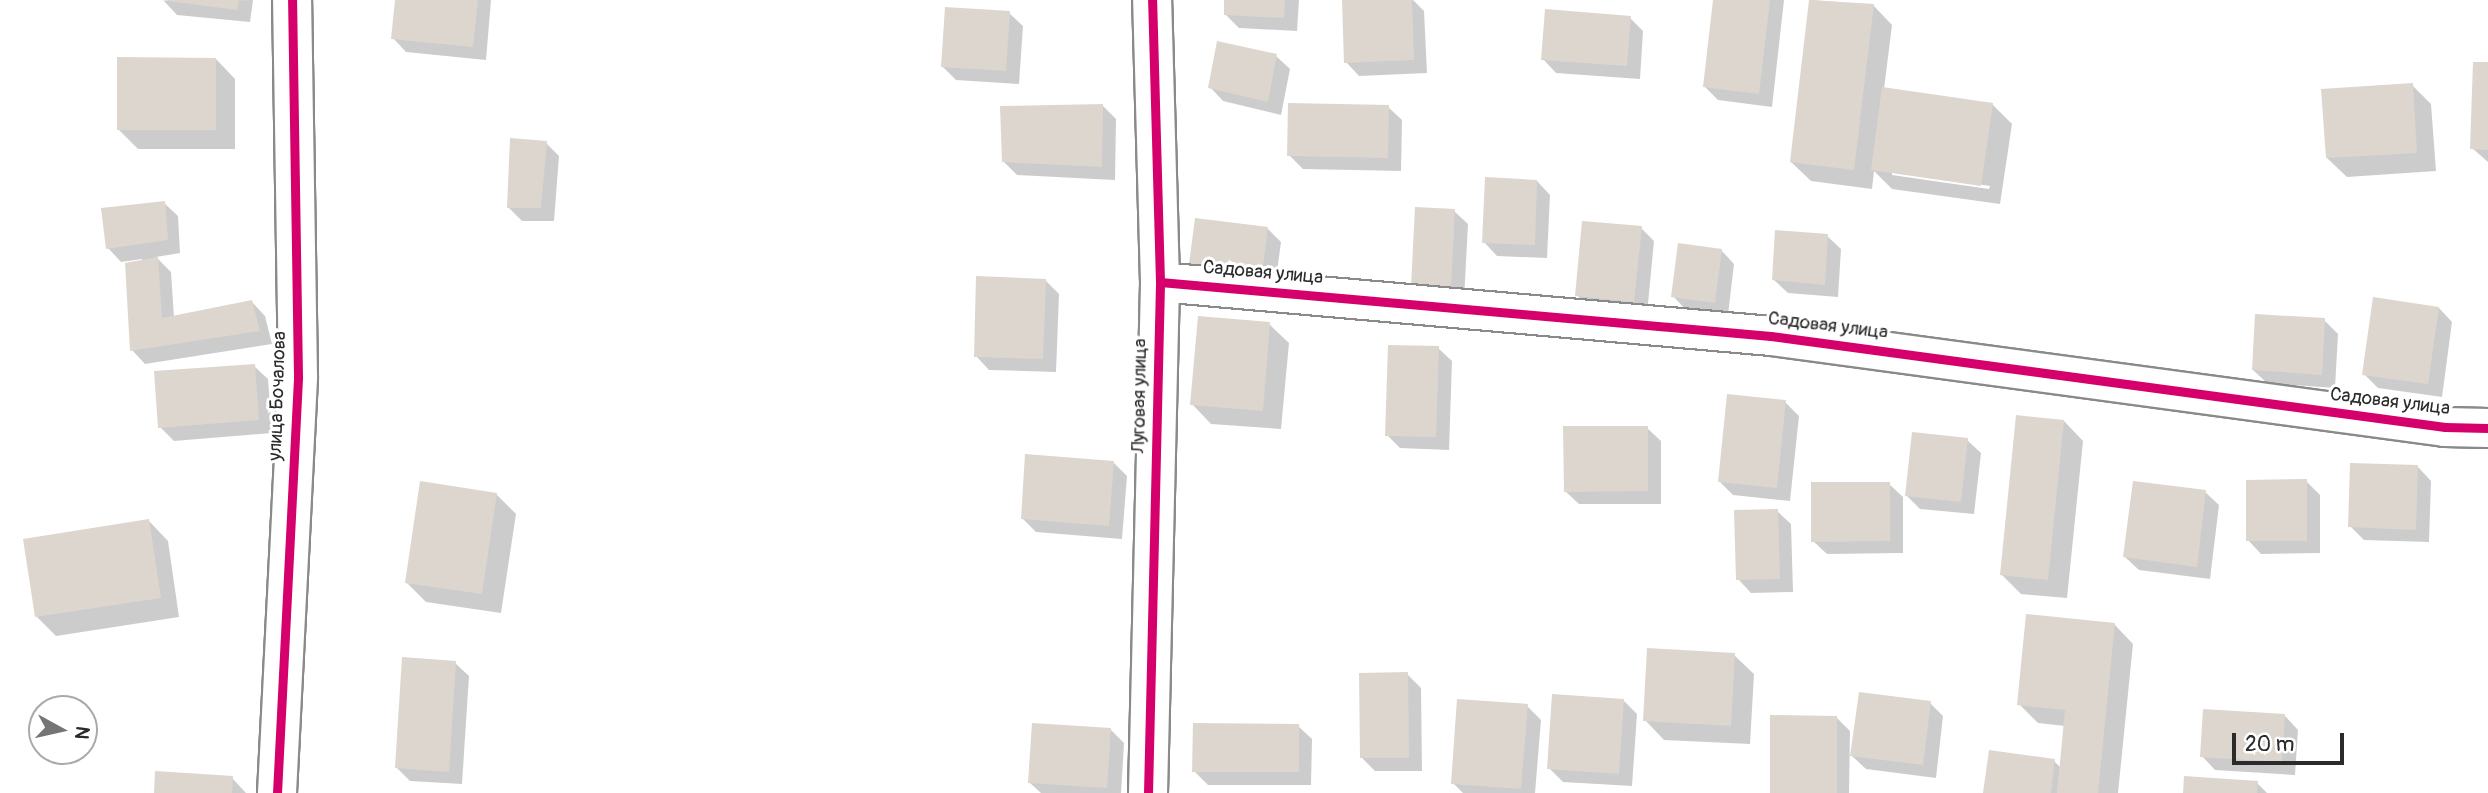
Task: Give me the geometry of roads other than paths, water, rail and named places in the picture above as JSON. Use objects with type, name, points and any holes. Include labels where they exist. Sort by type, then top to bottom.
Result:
[{"type":"street","name":"улица Бочалова","points":[[276,793],[299,377],[292,0]]},
{"type":"street","name":"Луговая улица","points":[[1148,793],[1160,282],[1152,0]]},
{"type":"street","name":"Садовая улица","points":[[1160,282],[1771,336],[2445,428],[2488,428]]}]
